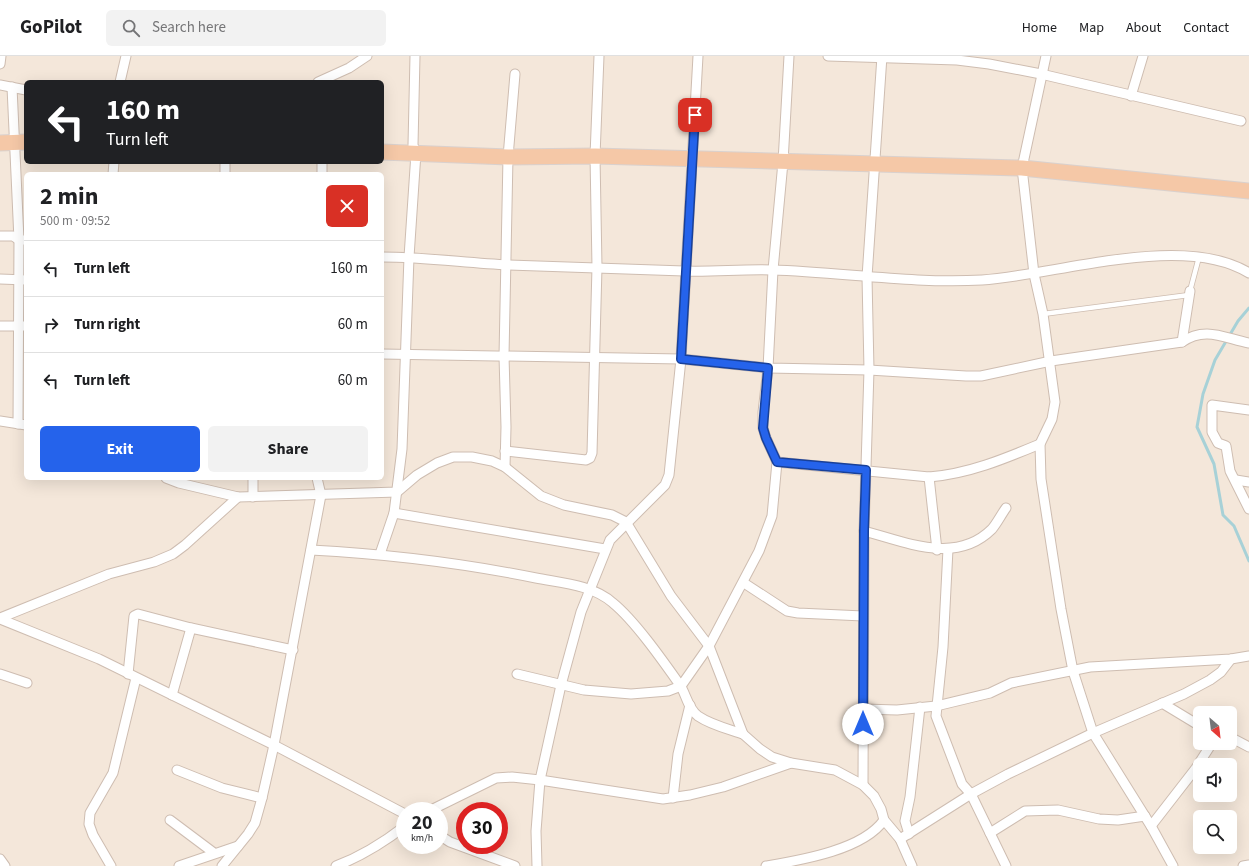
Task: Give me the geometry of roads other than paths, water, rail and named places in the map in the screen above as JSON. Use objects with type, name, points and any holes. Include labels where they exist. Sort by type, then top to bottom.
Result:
[{"type":"highway","points":[[384,152],[508,157],[595,156],[693,160],[1022,168],[1246,191]]},
{"type":"street","points":[[0,64],[1,56]]},
{"type":"street","points":[[120,80],[126,56]]},
{"type":"street","points":[[322,80],[349,68],[367,56]]},
{"type":"street","points":[[380,554],[394,513],[402,449],[404,355],[416,153],[413,145],[416,56]]},
{"type":"street","points":[[505,451],[586,460],[590,458],[592,453],[598,267],[595,156],[599,56]]},
{"type":"street","points":[[538,866],[536,830],[540,780],[561,685],[581,612],[605,549],[610,540],[626,522],[665,485],[669,475],[681,359],[698,56]]},
{"type":"street","points":[[517,674],[584,690],[631,694],[668,691],[681,686],[709,646],[744,583],[759,551],[772,516],[777,462],[763,428],[768,368],[773,270],[783,162],[789,56]]},
{"type":"street","points":[[828,56],[963,61],[989,64],[1041,74],[1240,121]]},
{"type":"street","points":[[1046,56],[1022,168],[1034,274],[1044,314],[1051,361],[1055,410],[1040,444],[1041,479],[1061,609],[1073,671],[1093,733],[1151,826],[1173,866]]},
{"type":"street","points":[[1131,96],[1143,56]]},
{"type":"street","points":[[863,784],[864,531],[868,370],[867,277],[882,57]]},
{"type":"street","points":[[505,467],[504,356],[508,157],[515,74]]},
{"type":"street","points":[[0,85],[24,90]]},
{"type":"street","points":[[0,421],[22,425],[23,240],[14,142],[12,87]]},
{"type":"street","points":[[0,236],[13,236],[23,240]]},
{"type":"street","points":[[384,257],[409,257],[506,265],[686,271],[773,270],[867,277],[958,280],[1034,274],[1144,256],[1199,257],[1236,265],[1249,273]]},
{"type":"street","points":[[0,279],[23,280]]},
{"type":"street","points":[[1182,342],[1190,293]]},
{"type":"street","points":[[0,326],[23,326]]},
{"type":"street","points":[[384,354],[681,359],[768,368],[868,370],[982,376],[1051,361],[1182,342],[1197,334],[1212,333],[1227,339],[1249,343]]},
{"type":"street","points":[[1249,410],[1212,405],[1212,432],[1218,443],[1226,446],[1230,471],[1236,480],[1249,509]]},
{"type":"street","points":[[777,462],[929,477],[946,476],[993,463],[1040,444]]},
{"type":"street","points":[[171,480],[185,485],[238,497],[397,492],[417,475],[437,463],[453,457],[492,461],[505,467],[542,496],[564,505],[612,516],[626,522],[671,596],[709,646],[743,734]]},
{"type":"street","points":[[929,477],[937,550]]},
{"type":"street","points":[[253,480],[253,497]]},
{"type":"street","points":[[222,866],[255,823],[262,798],[293,650],[321,495],[317,480]]},
{"type":"street","points":[[1236,480],[1249,482]]},
{"type":"street","points":[[0,618],[109,574],[154,562],[173,554],[238,497]]},
{"type":"street","points":[[864,531],[937,550],[962,548],[976,542],[994,527],[1006,508]]},
{"type":"street","points":[[394,513],[605,549]]},
{"type":"street","points":[[948,549],[943,647],[936,716],[962,784],[971,794],[1006,866]]},
{"type":"street","points":[[311,550],[380,554],[497,570],[589,590],[609,600],[627,617],[681,686],[690,705],[697,715],[708,722],[743,734],[760,750],[772,757],[791,763],[835,770],[863,784],[882,809],[884,820],[900,839],[912,866]]},
{"type":"street","points":[[744,583],[787,610],[798,613],[863,616]]},
{"type":"street","points":[[111,866],[93,835],[89,824],[90,813],[113,772],[132,676],[134,616],[138,614],[191,628],[293,650]]},
{"type":"street","points":[[0,618],[82,651],[274,745],[396,809]]},
{"type":"street","points":[[172,695],[191,628]]},
{"type":"street","points":[[863,709],[897,710],[936,706],[990,693],[1011,683],[1090,667],[1231,659],[1249,656]]},
{"type":"street","points":[[900,839],[971,794],[1093,733],[1210,680],[1221,672],[1231,659]]},
{"type":"street","points":[[0,674],[27,683]]},
{"type":"street","points":[[1162,703],[1193,722]]},
{"type":"street","points":[[673,798],[678,754],[690,705]]},
{"type":"street","points":[[909,834],[905,821],[910,797],[920,707]]},
{"type":"street","points":[[1237,741],[1249,747]]},
{"type":"street","points":[[1151,826],[1196,768],[1208,750]]},
{"type":"street","points":[[447,802],[496,778],[512,777],[663,799],[673,798],[723,787],[791,763]]},
{"type":"street","points":[[177,770],[222,788],[262,798]]},
{"type":"street","points":[[990,832],[1025,811],[1058,810],[1099,819],[1118,820],[1144,816]]},
{"type":"street","points":[[170,820],[214,853]]},
{"type":"street","points":[[766,866],[788,864],[845,848],[867,838],[878,829],[884,820]]},
{"type":"street","points":[[336,866],[356,859],[384,843],[396,833]]},
{"type":"street","points":[[448,841],[515,866]]},
{"type":"street","points":[[179,866],[238,846]]},
{"type":"street","points":[[0,859],[5,866]]},
{"type":"street","points":[[1242,866],[1249,865]]},
{"type":"lane","points":[[1044,314],[1190,293],[1199,257]]},
{"type":"waterway","points":[[1249,308],[1238,321],[1215,360],[1203,394],[1197,427],[1214,464],[1223,515],[1234,526],[1249,561]]}]
